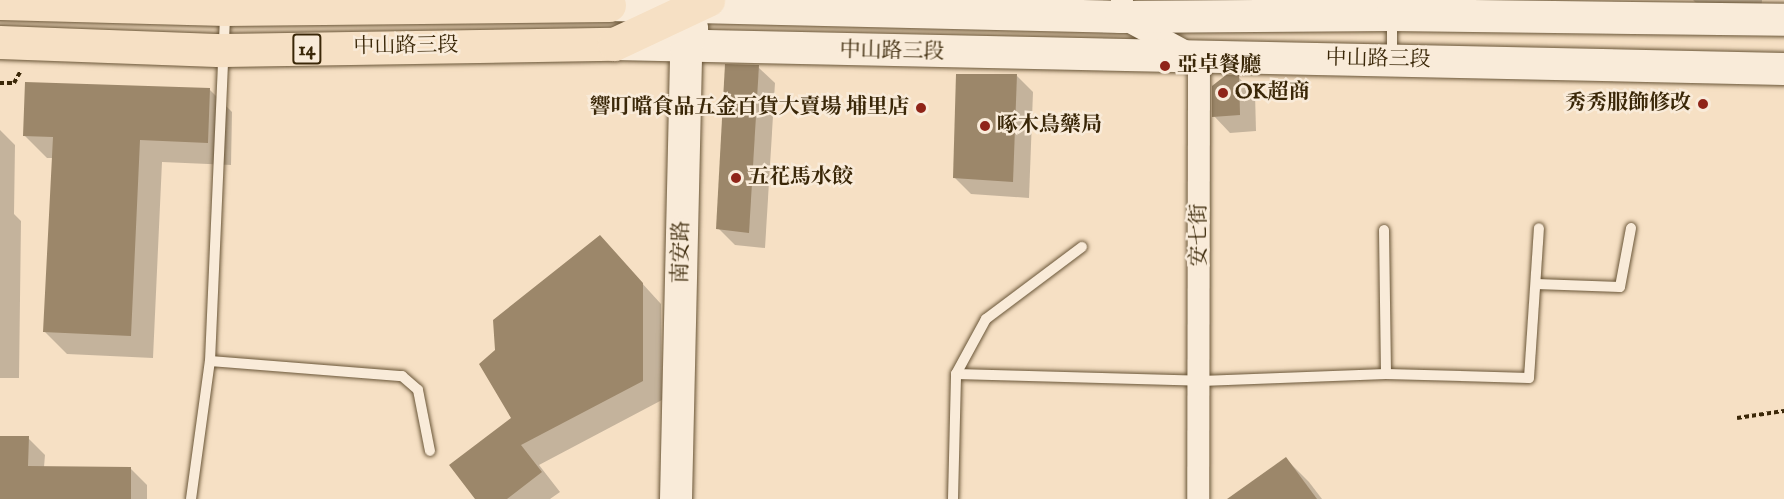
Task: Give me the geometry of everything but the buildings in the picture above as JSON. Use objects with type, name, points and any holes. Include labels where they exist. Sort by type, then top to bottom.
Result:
[{"type":"main road","name":"中山路三段","points":[[0,3],[225,9],[613,3]]},
{"type":"main road","points":[[613,3],[614,44]]},
{"type":"main road","name":"14","points":[[614,44],[703,3]]},
{"type":"main road","name":"中山路三段","points":[[0,42],[223,50],[614,44]]},
{"type":"street","name":"中山路三段","points":[[613,3],[1122,8],[1392,7],[1784,20]]},
{"type":"street","name":"南安路","points":[[676,499],[686,48],[703,3]]},
{"type":"street","points":[[1122,8],[1199,59]]},
{"type":"street","name":"中山路三段","points":[[614,44],[686,48],[1199,59],[1391,60],[1784,69]]},
{"type":"street","name":"安七街","points":[[1198,499],[1201,381],[1199,59]]},
{"type":"lane","points":[[1391,60],[1392,7]]},
{"type":"lane","points":[[191,499],[210,361],[225,9]]},
{"type":"lane","points":[[956,374],[1201,381],[1386,374],[1529,378],[1539,228]]},
{"type":"lane","points":[[1536,284],[1620,286],[1631,228]]},
{"type":"lane","points":[[1384,230],[1386,374]]},
{"type":"lane","points":[[953,499],[956,374],[986,319],[1082,247]]},
{"type":"lane","points":[[210,361],[402,376],[418,390],[430,451]]},
{"type":"path","points":[[1737,418],[1784,411]]},
{"type":"place","name":"亞卓餐廳","points":[[1165,66]]},
{"type":"place","name":"OK超商","points":[[1223,93]]},
{"type":"place","name":"秀秀服飾修改","points":[[1703,104]]},
{"type":"place","name":"響叮噹食品五金百貨大賣場 埔里店","points":[[921,108]]},
{"type":"place","name":"啄木鳥藥局","points":[[985,126]]},
{"type":"place","name":"五花馬水餃","points":[[736,178]]}]
